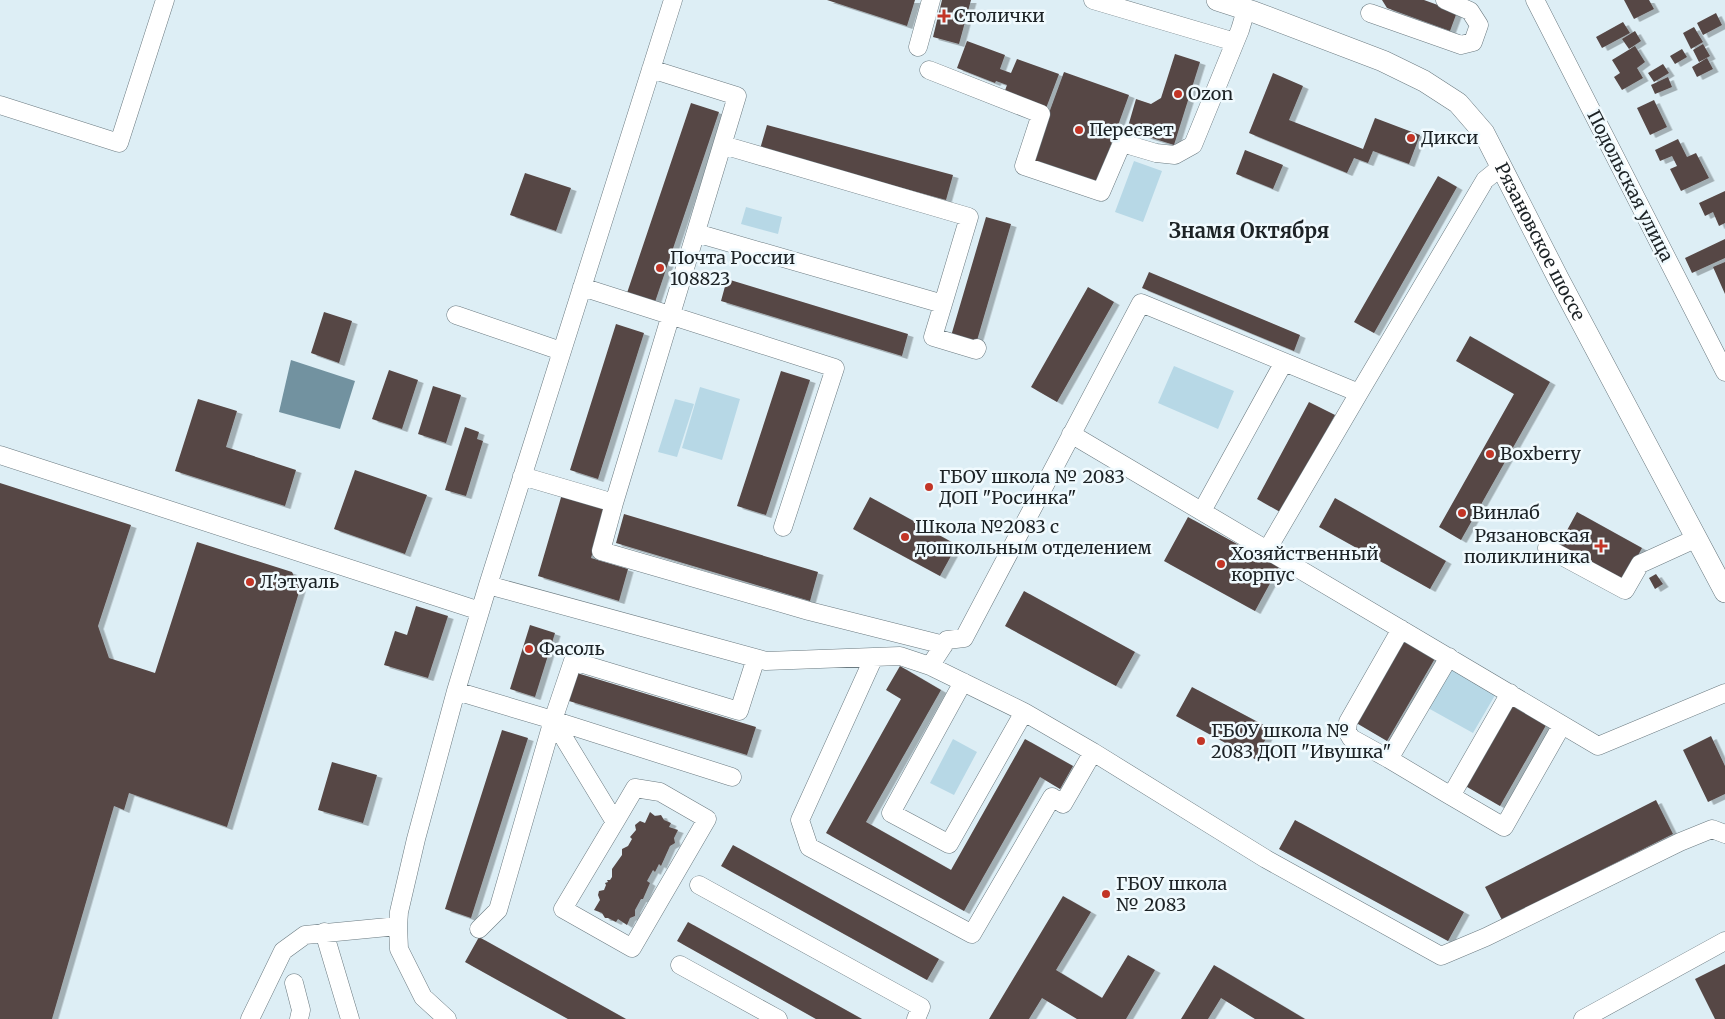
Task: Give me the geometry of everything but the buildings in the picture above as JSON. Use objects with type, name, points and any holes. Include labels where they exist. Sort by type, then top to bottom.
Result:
[{"type":"main road","name":"Рязановское шоссе","points":[[1217,0],[1249,8],[1383,61],[1424,81],[1458,103],[1484,133],[1725,592]]},
{"type":"street","points":[[0,105],[119,143],[165,0]]},
{"type":"street","points":[[447,1019],[423,997],[399,949],[399,912],[416,839],[480,611],[673,0]]},
{"type":"street","points":[[918,47],[931,0]]},
{"type":"street","points":[[1093,0],[1235,42]]},
{"type":"street","points":[[1370,13],[1461,45],[1473,42],[1479,24],[1470,10],[1445,0]]},
{"type":"street","name":"Подольская улица","points":[[1535,0],[1725,372]]},
{"type":"street","points":[[929,70],[1041,114],[1024,166],[1101,192],[1122,143],[1156,153],[1175,155],[1193,145],[1249,8]]},
{"type":"street","points":[[651,69],[737,96],[601,551],[809,611],[944,645]]},
{"type":"street","points":[[722,145],[969,217],[933,337],[976,350],[977,348]]},
{"type":"street","points":[[1267,550],[1485,180],[1501,167]]},
{"type":"street","points":[[696,233],[943,304]]},
{"type":"street","points":[[582,287],[835,368],[784,527]]},
{"type":"street","points":[[930,666],[947,640],[964,638],[1141,303],[1359,392]]},
{"type":"street","points":[[456,315],[561,351]]},
{"type":"street","points":[[1202,511],[1284,362]]},
{"type":"street","points":[[1071,434],[1598,746],[1725,693]]},
{"type":"street","points":[[0,455],[480,611]]},
{"type":"street","points":[[522,476],[614,503]]},
{"type":"street","points":[[1548,548],[1624,590],[1640,564],[1697,538]]},
{"type":"street","points":[[488,585],[766,661],[900,656],[930,666],[1024,712],[1094,752],[1266,859],[1441,956],[1486,937],[1680,842],[1712,829],[1725,834]]},
{"type":"street","points":[[1401,629],[1348,722],[1346,731],[1351,738],[1504,827],[1562,725]]},
{"type":"street","points":[[874,657],[800,820],[809,847],[972,934],[1052,797],[1063,804],[1094,752]]},
{"type":"street","points":[[479,929],[498,910],[553,720],[573,661],[739,711],[756,658]]},
{"type":"street","points":[[1388,759],[1449,658]]},
{"type":"street","points":[[963,682],[891,812],[950,844],[1024,712]]},
{"type":"street","points":[[456,691],[732,777]]},
{"type":"street","points":[[1451,796],[1510,693]]},
{"type":"street","points":[[553,720],[616,822]]},
{"type":"street","points":[[635,788],[660,792],[707,819],[632,948],[563,909],[616,822],[635,788]]},
{"type":"street","points":[[699,885],[921,1008],[916,1019]]},
{"type":"street","points":[[250,1019],[283,952],[305,935],[398,926]]},
{"type":"street","points":[[324,932],[350,1019]]},
{"type":"street","points":[[1582,1019],[1725,941]]},
{"type":"street","points":[[680,965],[778,1019]]},
{"type":"street","points":[[294,983],[300,1010],[299,1019]]},
{"type":"shaded area","points":[[1134,161],[1162,171],[1143,222],[1115,212]]},
{"type":"shaded area","points":[[746,207],[782,217],[778,234],[741,224]]},
{"type":"shaded area","points":[[291,360],[355,381],[340,429],[279,412]]},
{"type":"shaded area","points":[[1174,366],[1234,391],[1218,429],[1158,403]]},
{"type":"shaded area","points":[[700,387],[740,399],[722,460],[682,448]]},
{"type":"shaded area","points":[[675,399],[694,404],[677,457],[658,452]]},
{"type":"shaded area","points":[[1452,664],[1498,690],[1473,733],[1428,708]]},
{"type":"shaded area","points":[[953,739],[977,752],[954,795],[930,783]]},
{"type":"place","name":"Столички","points":[[944,16]]},
{"type":"place","name":"Ozon","points":[[1178,94]]},
{"type":"place","name":"Пересвет","points":[[1079,130]]},
{"type":"place","name":"Дикси","points":[[1411,138]]},
{"type":"place","name":"Почта России 108823","points":[[660,268]]},
{"type":"place","name":"Boxberry","points":[[1490,454]]},
{"type":"place","name":"ГБОУ школа № 2083 ДОП \"Росинка\"","points":[[929,487]]},
{"type":"place","name":"Винлаб","points":[[1462,513]]},
{"type":"place","name":"Школа №2083 с дошкольным отделением","points":[[905,537]]},
{"type":"place","name":"Рязановская поликлиника","points":[[1601,546]]},
{"type":"place","name":"Хозяйственный корпус","points":[[1221,564]]},
{"type":"place","name":"Л'этуаль","points":[[250,582]]},
{"type":"place","name":"Фасоль","points":[[529,649]]},
{"type":"place","name":"ГБОУ школа № 2083 ДОП \"Ивушка\"","points":[[1201,741]]},
{"type":"place","name":"ГБОУ школа № 2083","points":[[1106,894]]},
{"type":"district","name":"Знамя Октября","points":[[1249,231]]}]
